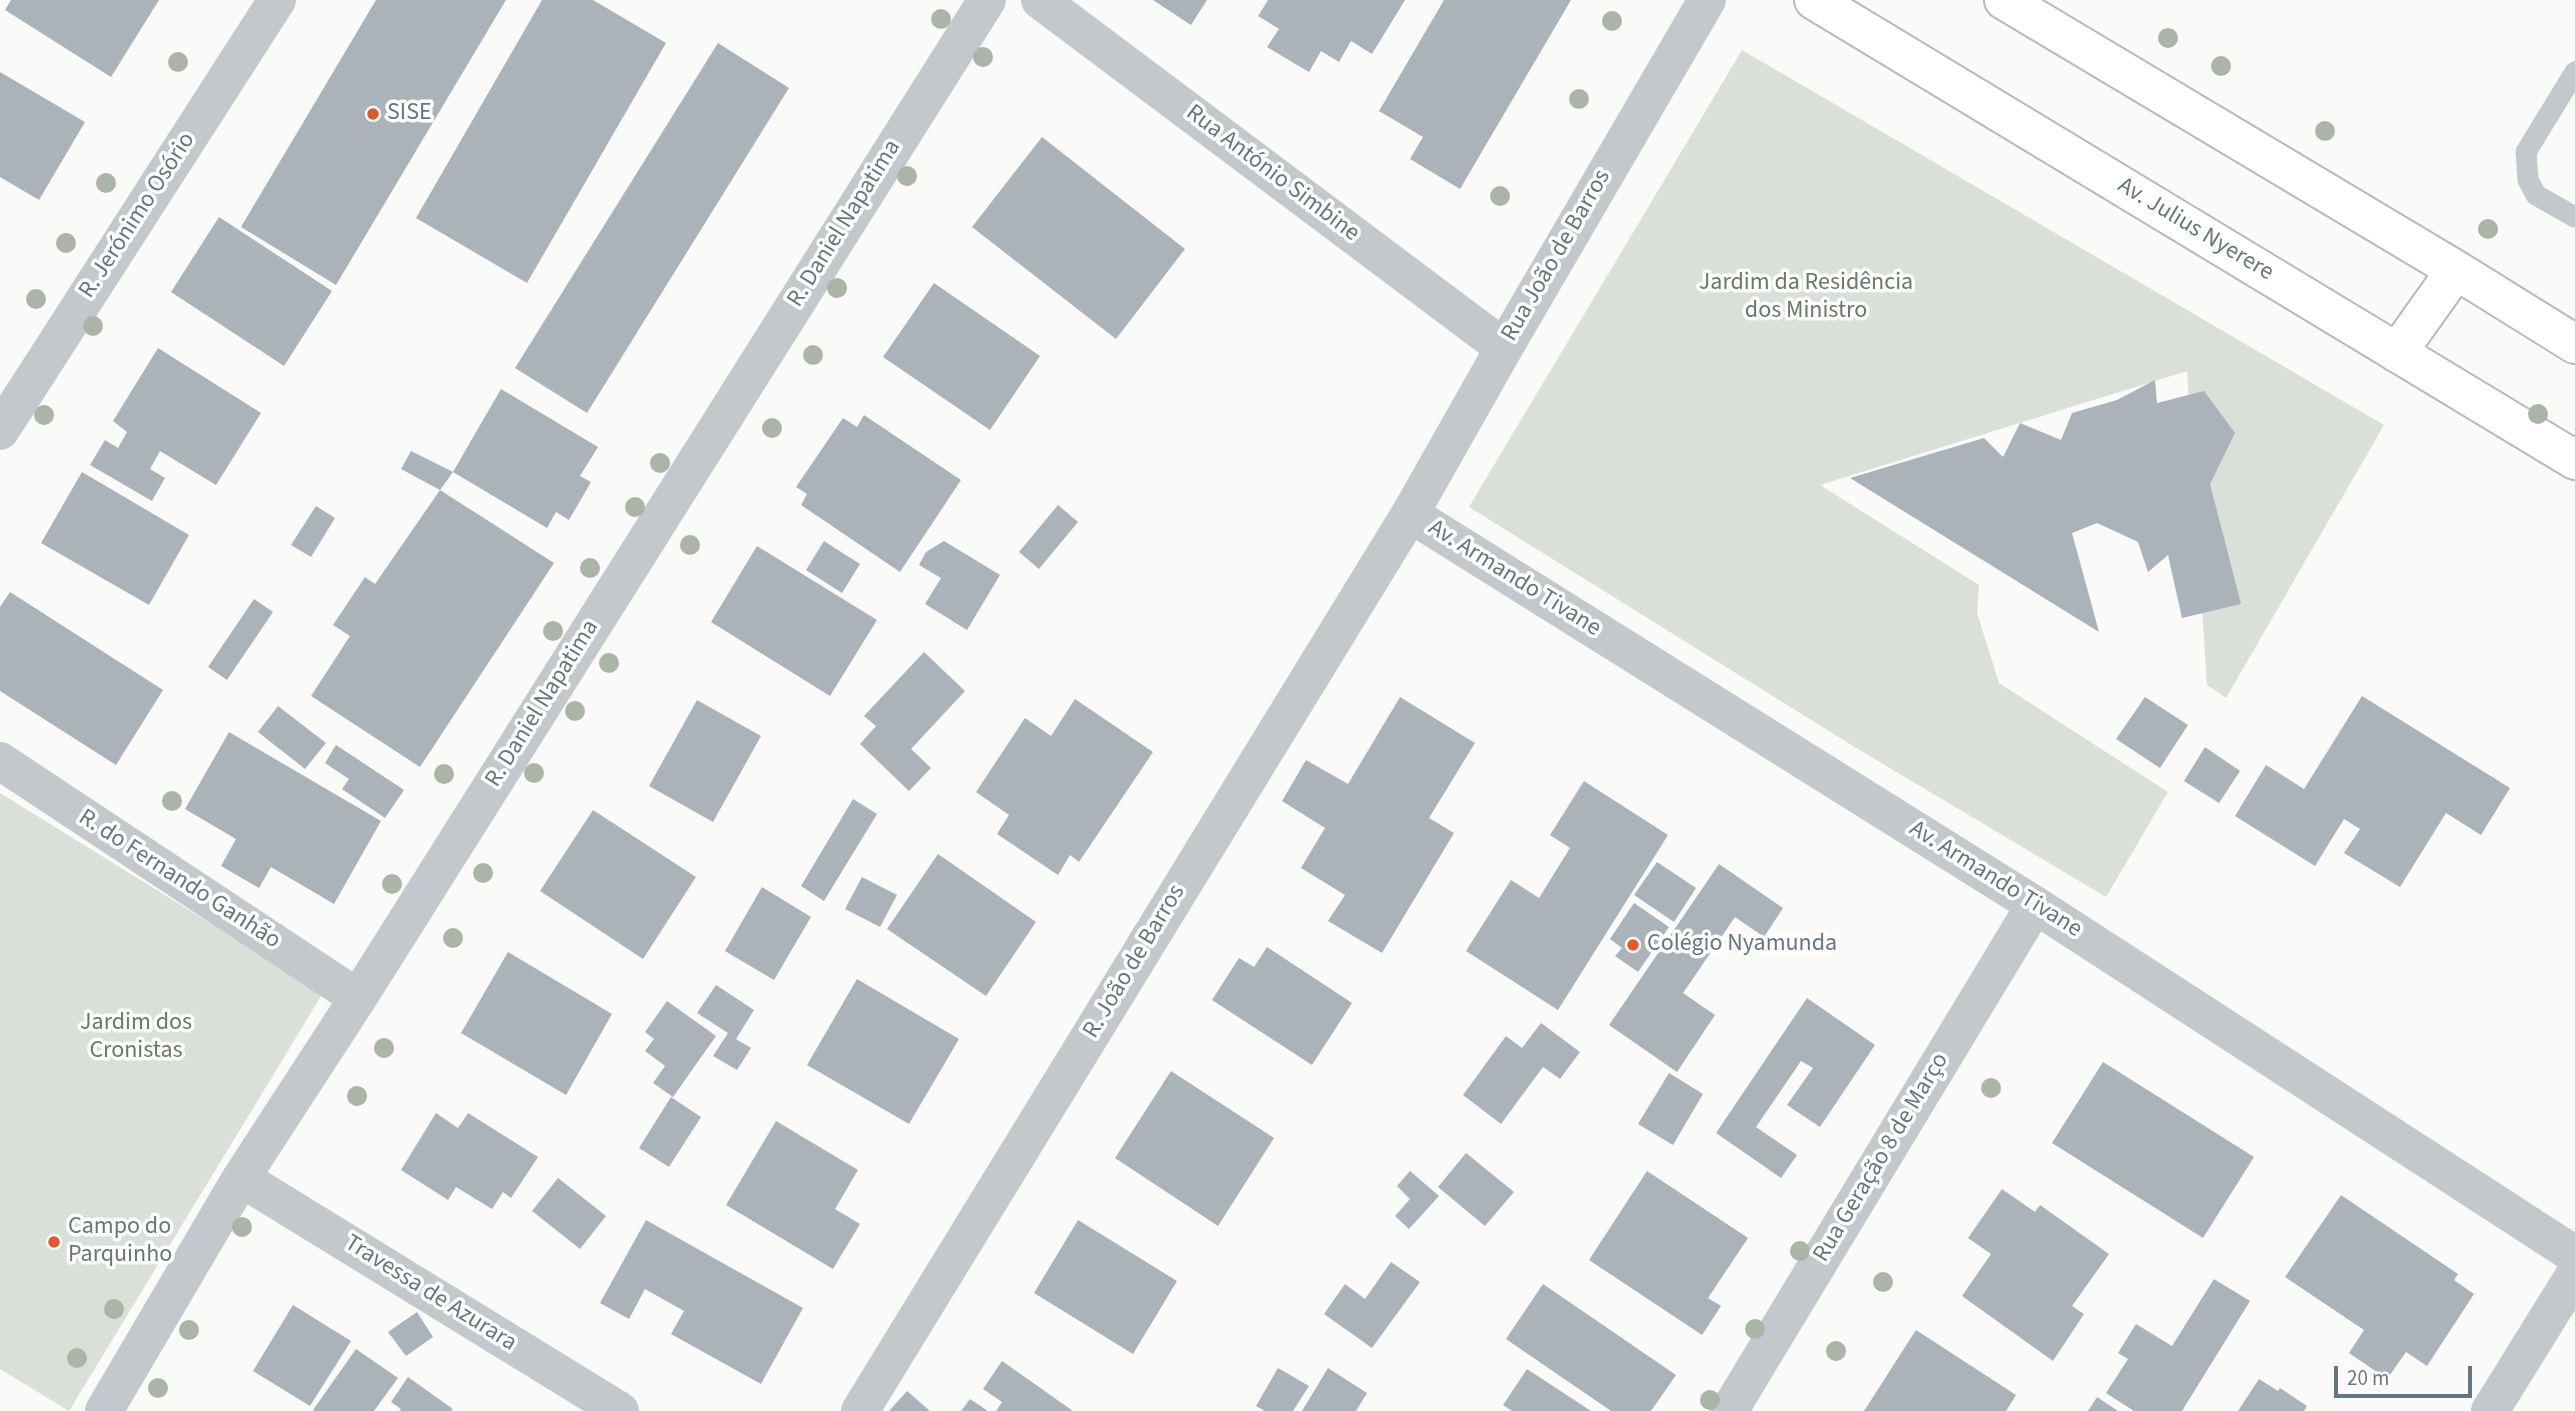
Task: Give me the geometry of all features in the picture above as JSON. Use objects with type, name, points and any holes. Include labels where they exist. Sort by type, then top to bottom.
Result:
[{"type":"main road","name":"Av. Julius Nyerere","points":[[1814,0],[2575,460]]},
{"type":"main road","points":[[2004,0],[2575,344]]},
{"type":"main road","points":[[2397,353],[2456,270]]},
{"type":"street","name":"R. Jerónimo Osório","points":[[0,431],[277,0]]},
{"type":"street","name":"R. Daniel Napatima","points":[[104,1411],[241,1178],[358,998],[987,0]]},
{"type":"street","name":"Rua António Simbine","points":[[1040,0],[1504,348]]},
{"type":"street","name":"Rua João de Barros","points":[[1410,514],[1707,0]]},
{"type":"street","name":"Av. Armando Tivane","points":[[1410,514],[2035,905],[2575,1255]]},
{"type":"street","name":"R. João de Barros","points":[[860,1411],[1410,514]]},
{"type":"street","name":"R. do Fernando Ganhão","points":[[0,761],[358,998]]},
{"type":"street","name":"Rua Geração 8 de Março","points":[[1729,1411],[2035,905]]},
{"type":"street","name":"Travessa de Azurara","points":[[241,1178],[620,1411]]},
{"type":"street","points":[[2490,1411],[2575,1274]]},
{"type":"lane","points":[[2575,72],[2526,152],[2526,169],[2536,195],[2575,217]]},
{"type":"green space","name":"Jardim da Residência dos Ministro","points":[[1742,50],[2384,425],[2226,698],[2207,685],[2187,371],[1820,485],[1979,585],[1977,613],[1999,683],[2168,792],[2106,897],[1853,746],[1469,507]]},
{"type":"green space","name":"Jardim dos Cronistas","points":[[0,793],[323,993],[69,1411],[0,1369]]},
{"type":"building","points":[[11,0],[159,0],[111,77],[5,10]]},
{"type":"building","name":"SISE","points":[[376,0],[506,0],[336,285],[241,227]]},
{"type":"building","points":[[542,0],[593,0],[666,43],[527,283],[416,218]]},
{"type":"building","points":[[1153,0],[1207,0],[1191,25]]},
{"type":"building","points":[[1268,0],[1405,0],[1372,54],[1351,41],[1339,62],[1321,51],[1309,72],[1267,47],[1279,29],[1258,16]]},
{"type":"building","points":[[1444,0],[1571,0],[1460,189],[1410,159],[1423,137],[1379,111]]},
{"type":"building","points":[[718,43],[789,88],[587,413],[515,368]]},
{"type":"building","points":[[0,72],[85,122],[39,200],[0,177]]},
{"type":"building","points":[[1042,137],[1185,249],[1116,339],[972,227]]},
{"type":"building","points":[[219,217],[332,291],[284,366],[171,292]]},
{"type":"building","points":[[934,283],[1040,356],[990,430],[883,357]]},
{"type":"building","points":[[158,348],[261,413],[216,485],[160,451],[150,469],[165,478],[152,501],[90,465],[105,440],[118,448],[127,432],[113,421]]},
{"type":"building","points":[[2155,380],[2157,403],[2204,391],[2235,433],[2210,484],[2241,604],[2182,618],[2168,555],[2148,572],[2138,542],[2097,523],[2072,533],[2099,632],[1850,478],[1984,438],[2003,457],[2020,423],[2061,440],[2072,413],[2117,400]]},
{"type":"building","points":[[501,389],[598,447],[580,476],[591,482],[569,520],[556,512],[547,528],[453,472]]},
{"type":"building","points":[[864,415],[961,480],[900,572],[801,505],[807,494],[796,487],[843,418],[857,427]]},
{"type":"building","points":[[411,451],[453,472],[440,490],[401,469]]},
{"type":"building","points":[[82,472],[189,535],[149,605],[41,543]]},
{"type":"building","points":[[440,490],[554,563],[420,767],[311,696],[350,636],[333,625],[365,577],[375,584]]},
{"type":"building","points":[[1058,505],[1078,522],[1039,569],[1019,552]]},
{"type":"building","points":[[316,506],[335,518],[311,557],[291,545]]},
{"type":"building","points":[[824,541],[860,564],[842,593],[806,570]]},
{"type":"building","points":[[944,541],[1000,575],[967,630],[925,604],[941,578],[919,565],[926,552]]},
{"type":"building","points":[[757,546],[877,620],[830,696],[711,622]]},
{"type":"building","points":[[10,592],[163,690],[116,765],[0,691],[0,607]]},
{"type":"building","points":[[254,599],[273,612],[227,680],[208,667]]},
{"type":"building","points":[[924,652],[965,691],[911,749],[931,768],[909,791],[860,744],[876,726],[864,716]]},
{"type":"building","points":[[2362,696],[2510,788],[2481,835],[2446,813],[2400,887],[2344,853],[2360,829],[2344,819],[2315,866],[2235,816],[2266,765],[2304,789]]},
{"type":"building","points":[[1400,697],[1475,743],[1429,818],[1454,833],[1382,953],[1328,921],[1345,895],[1301,868],[1325,828],[1282,801],[1306,760],[1348,784]]},
{"type":"building","points":[[2145,697],[2188,725],[2160,768],[2116,739]]},
{"type":"building","points":[[1075,699],[1153,752],[1079,862],[1070,855],[1058,875],[997,834],[1009,815],[976,792],[1025,718],[1051,736]]},
{"type":"building","points":[[697,700],[761,736],[713,822],[649,786]]},
{"type":"building","points":[[278,706],[326,743],[305,769],[258,732]]},
{"type":"building","points":[[229,732],[381,821],[334,904],[271,867],[259,888],[221,866],[236,839],[185,809]]},
{"type":"building","points":[[336,745],[404,790],[385,818],[342,789],[349,779],[325,763]]},
{"type":"building","points":[[2205,747],[2240,771],[2219,803],[2184,781]]},
{"type":"building","points":[[1584,781],[1668,835],[1558,1010],[1466,951],[1511,880],[1539,898],[1570,848],[1550,835]]},
{"type":"building","points":[[853,799],[877,814],[824,901],[801,886]]},
{"type":"building","points":[[593,810],[696,877],[643,959],[540,891]]},
{"type":"building","points":[[938,854],[1036,922],[986,996],[887,929]]},
{"type":"building","points":[[1657,862],[1696,888],[1674,922],[1634,895]]},
{"type":"building","points":[[1719,864],[1783,908],[1764,937],[1735,917],[1683,993],[1715,1015],[1677,1072],[1609,1025]]},
{"type":"building","points":[[862,877],[897,895],[880,927],[845,909]]},
{"type":"building","points":[[762,887],[811,917],[774,980],[725,951]]},
{"type":"building","points":[[1634,903],[1669,927],[1638,972],[1615,956],[1622,948],[1610,939]]},
{"type":"building","points":[[1267,947],[1352,1003],[1312,1065],[1212,1000],[1239,958],[1254,967]]},
{"type":"building","points":[[508,952],[612,1014],[566,1095],[461,1033]]},
{"type":"building","points":[[857,979],[959,1039],[909,1124],[807,1065]]},
{"type":"building","points":[[716,985],[754,1010],[736,1039],[751,1048],[737,1070],[713,1056],[728,1033],[697,1013]]},
{"type":"building","points":[[1807,998],[1875,1045],[1820,1127],[1787,1105],[1813,1068],[1801,1061],[1756,1127],[1797,1155],[1781,1178],[1716,1133]]},
{"type":"building","points":[[667,1001],[716,1036],[673,1097],[653,1083],[665,1066],[645,1051],[654,1039],[645,1032]]},
{"type":"building","points":[[1541,1023],[1580,1052],[1560,1079],[1543,1067],[1501,1124],[1463,1095],[1506,1036],[1522,1048]]},
{"type":"building","points":[[2103,1062],[2254,1157],[2203,1238],[2052,1143]]},
{"type":"building","points":[[1171,1071],[1274,1138],[1218,1226],[1115,1158]]},
{"type":"building","points":[[1669,1073],[1703,1094],[1673,1145],[1638,1124]]},
{"type":"building","points":[[671,1097],[701,1117],[669,1167],[639,1148]]},
{"type":"building","points":[[436,1113],[458,1128],[468,1113],[538,1157],[511,1198],[503,1192],[492,1209],[456,1187],[448,1200],[401,1170]]},
{"type":"building","points":[[776,1121],[858,1170],[835,1209],[860,1224],[833,1269],[726,1205]]},
{"type":"building","points":[[1466,1153],[1514,1192],[1485,1226],[1438,1187]]},
{"type":"building","points":[[1410,1171],[1439,1196],[1409,1229],[1395,1216],[1410,1199],[1397,1186]]},
{"type":"building","points":[[1647,1171],[1748,1238],[1708,1298],[1721,1306],[1702,1335],[1589,1260]]},
{"type":"building","points":[[558,1178],[606,1216],[580,1249],[532,1211]]},
{"type":"building","points":[[2002,1189],[2035,1212],[2040,1205],[2109,1254],[2072,1306],[2084,1314],[2053,1361],[1962,1296],[1991,1254],[1968,1238]]},
{"type":"building","points":[[2341,1195],[2458,1274],[2454,1280],[2474,1294],[2427,1366],[2406,1352],[2387,1379],[2349,1353],[2364,1330],[2285,1277]]},
{"type":"building","points":[[646,1220],[803,1308],[761,1384],[671,1334],[684,1311],[645,1289],[629,1319],[600,1303]]},
{"type":"building","points":[[1078,1220],[1177,1281],[1133,1354],[1034,1293]]},
{"type":"building","points":[[1391,1262],[1420,1282],[1372,1348],[1324,1314],[1345,1284],[1365,1299]]},
{"type":"building","points":[[2214,1279],[2250,1301],[2182,1411],[2134,1411],[2106,1393],[2128,1359],[2118,1353],[2136,1324],[2172,1346]]},
{"type":"building","points":[[1543,1284],[1676,1375],[1651,1411],[1611,1411],[1506,1339]]},
{"type":"building","points":[[293,1305],[351,1341],[310,1406],[253,1371]]},
{"type":"building","points":[[417,1312],[433,1337],[406,1356],[388,1332]]},
{"type":"building","points":[[1916,1330],[2016,1395],[2006,1411],[1864,1411]]},
{"type":"building","points":[[356,1349],[398,1378],[374,1411],[313,1410]]},
{"type":"building","points":[[1002,1361],[1073,1411],[996,1411],[1002,1402],[983,1389]]},
{"type":"building","points":[[1278,1368],[1309,1386],[1293,1411],[1265,1411],[1256,1406]]},
{"type":"building","points":[[1328,1368],[1367,1393],[1356,1411],[1302,1411]]},
{"type":"building","points":[[1527,1369],[1591,1411],[1512,1411],[1503,1405]]},
{"type":"building","points":[[408,1377],[453,1409],[399,1411],[401,1409],[391,1402]]},
{"type":"building","points":[[2259,1379],[2278,1391],[2280,1388],[2307,1406],[2304,1411],[2238,1411]]},
{"type":"building","points":[[907,1391],[930,1411],[889,1411]]},
{"type":"building","points":[[2097,1397],[2118,1411],[2088,1411]]},
{"type":"building","points":[[970,1399],[988,1411],[961,1411]]},
{"type":"place","name":"SISE","points":[[373,114]]},
{"type":"place","name":"Colégio Nyamunda","points":[[1633,945]]},
{"type":"place","name":"Campo do Parquinho","points":[[54,1242]]}]
